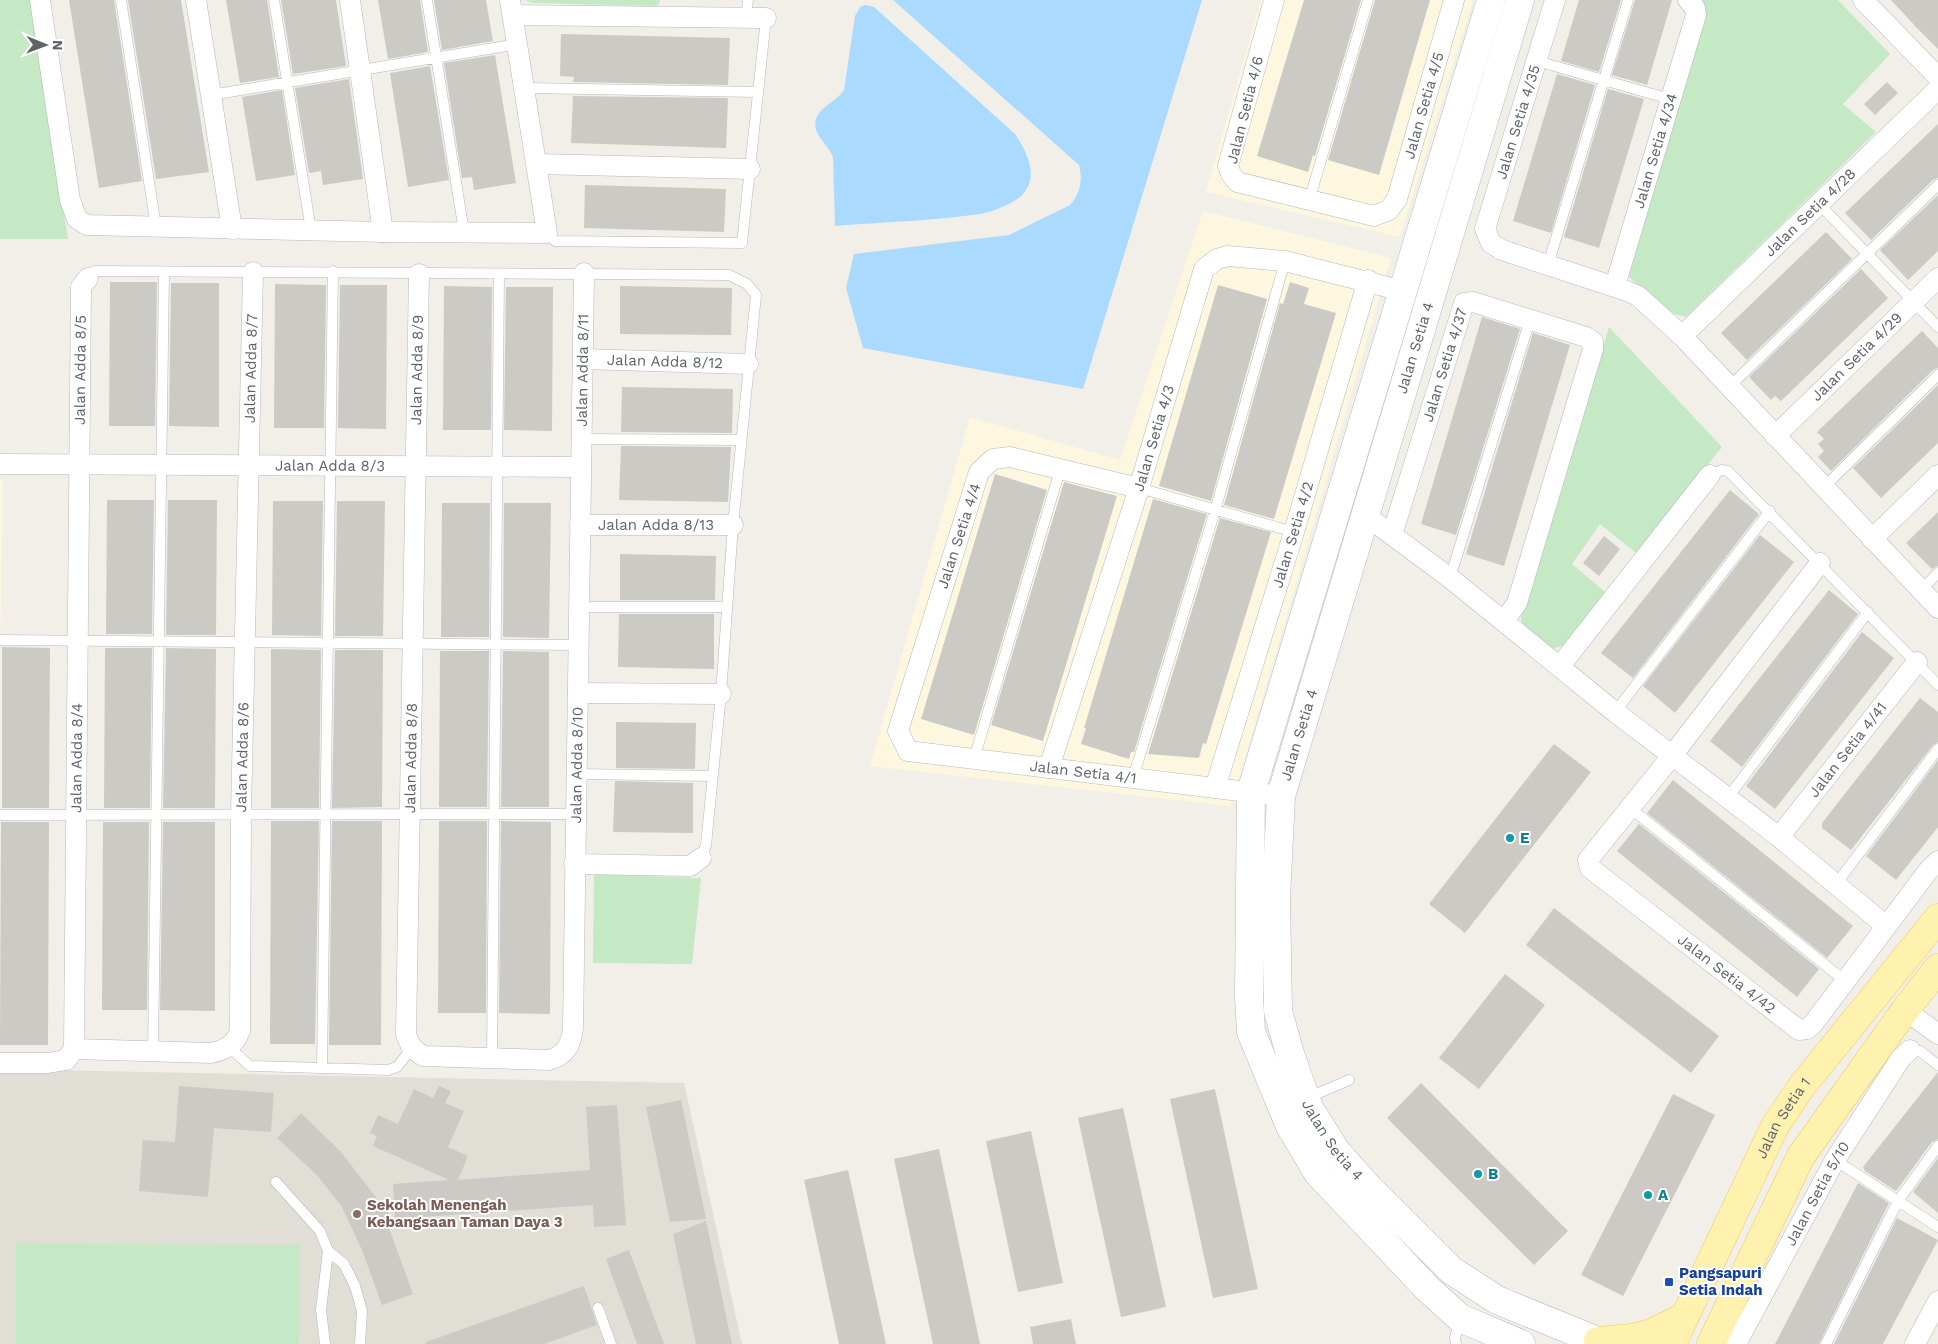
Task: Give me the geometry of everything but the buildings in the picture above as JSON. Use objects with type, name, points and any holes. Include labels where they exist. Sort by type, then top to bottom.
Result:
[{"type":"main road","name":"Jalan Setia 1","points":[[1672,1344],[1682,1318],[1775,1126],[1802,1086],[1915,944],[1938,918]]},
{"type":"main road","points":[[1905,1010],[1900,992],[1901,972],[1915,944]]},
{"type":"main road","points":[[1711,1344],[1801,1156],[1905,1010],[1938,968]]},
{"type":"main road","points":[[1838,1043],[1871,1009],[1888,1005],[1905,1010]]},
{"type":"main road","points":[[1690,1344],[1758,1246]]},
{"type":"main road","points":[[1601,1343],[1642,1336],[1682,1318]]},
{"type":"street","points":[[40,0],[70,200],[77,218],[87,225],[156,227],[384,232],[547,232],[512,8],[747,9],[766,18]]},
{"type":"street","points":[[196,0],[232,228]]},
{"type":"street","points":[[350,0],[384,232]]},
{"type":"street","name":"Jalan Setia 4/6","points":[[1274,0],[1228,166],[1231,174],[1237,182],[1374,216],[1388,210]]},
{"type":"street","name":"Jalan Setia 4/5","points":[[1388,210],[1397,199],[1454,0]]},
{"type":"street","name":"Jalan Setia 4","points":[[1491,0],[1251,792],[1250,1032],[1290,1126],[1318,1173],[1428,1289],[1458,1331],[1521,1344]]},
{"type":"street","name":"Jalan Setia 4","points":[[1520,0],[1281,796],[1276,898],[1278,1011],[1290,1054],[1306,1098],[1336,1151],[1367,1186],[1451,1270],[1497,1300],[1601,1343]]},
{"type":"street","name":"Jalan Setia 4/35","points":[[1548,264],[1502,250],[1492,243],[1485,229],[1555,0]]},
{"type":"street","points":[[1863,0],[1937,90]]},
{"type":"street","name":"Jalan Setia 4/34","points":[[1615,286],[1670,99],[1692,8]]},
{"type":"street","name":"Jalan Setia 4/28","points":[[1682,336],[1937,90]]},
{"type":"street","points":[[537,164],[750,168]]},
{"type":"street","name":"Jalan Setia 4/3","points":[[1049,768],[1139,488],[1204,269],[1217,259],[1228,256],[1285,261],[1368,280],[1403,291]]},
{"type":"street","points":[[1548,264],[1615,286],[1638,296],[1682,336],[1728,388],[1938,608]]},
{"type":"street","name":"Jalan Adda 8/7","points":[[249,465],[253,272]]},
{"type":"street","name":"Jalan Adda 8/11","points":[[581,467],[584,273]]},
{"type":"street","name":"Jalan Adda 8/9","points":[[416,466],[419,274]]},
{"type":"street","name":"Jalan Adda 8/5","points":[[79,465],[81,287],[88,278]]},
{"type":"street","name":"Jalan Setia 4/29","points":[[1775,436],[1938,278]]},
{"type":"street","name":"Jalan Setia 4/2","points":[[1215,788],[1294,532],[1368,280]]},
{"type":"street","name":"Jalan Setia 4/37","points":[[1392,535],[1464,303],[1472,302],[1586,336],[1593,342],[1593,349],[1517,603],[1504,621]]},
{"type":"street","name":"Jalan Adda 8/12","points":[[583,359],[748,364]]},
{"type":"street","name":"Jalan Setia 4/4","points":[[898,732],[979,472],[993,459],[1010,457],[1139,488]]},
{"type":"street","name":"Jalan Adda 8/3","points":[[0,464],[581,467]]},
{"type":"street","name":"Jalan Adda 8/4","points":[[74,1050],[79,465]]},
{"type":"street","name":"Jalan Adda 8/6","points":[[229,1047],[236,1041],[240,1031],[241,814],[249,465]]},
{"type":"street","name":"Jalan Adda 8/8","points":[[412,1048],[406,1035],[416,466]]},
{"type":"street","name":"Jalan Adda 8/10","points":[[492,1059],[548,1060],[557,1057],[572,1042],[581,467]]},
{"type":"street","points":[[1560,666],[1710,475]]},
{"type":"street","points":[[1872,539],[1938,475]]},
{"type":"street","points":[[1365,515],[1450,578],[1671,757],[1726,800],[1778,837],[1886,926]]},
{"type":"street","name":"Jalan Adda 8/13","points":[[580,525],[732,525]]},
{"type":"street","name":"Jalan Setia 4/42","points":[[1820,563],[1671,757],[1588,860],[1590,868],[1794,1028],[1807,1029],[1813,1024],[1928,871],[1938,861]]},
{"type":"street","name":"Jalan Setia 4/41","points":[[1778,837],[1917,662]]},
{"type":"street","points":[[578,693],[721,694]]},
{"type":"street","name":"Jalan Setia 4/1","points":[[898,732],[908,751],[1281,796]]},
{"type":"street","points":[[574,864],[690,866],[700,858]]},
{"type":"street","points":[[1905,1010],[1938,1034]]},
{"type":"street","points":[[0,1063],[48,1063],[66,1060],[74,1050],[211,1053],[229,1047]]},
{"type":"street","points":[[412,1048],[423,1056],[492,1059]]},
{"type":"street","name":"Jalan Setia 5/10","points":[[1736,1344],[1835,1160],[1902,1058],[1910,1050]]},
{"type":"street","points":[[1915,1344],[1938,1301]]},
{"type":"lane","points":[[121,0],[156,227]]},
{"type":"lane","points":[[274,0],[311,230]]},
{"type":"lane","points":[[427,0],[464,232]]},
{"type":"lane","points":[[1309,201],[1368,0]]},
{"type":"lane","points":[[1548,264],[1628,0]]},
{"type":"lane","points":[[547,232],[555,240],[742,243],[766,18]]},
{"type":"lane","points":[[211,95],[518,44]]},
{"type":"lane","points":[[1537,61],[1670,99]]},
{"type":"lane","points":[[525,88],[758,92]]},
{"type":"lane","points":[[1728,388],[1938,186]]},
{"type":"lane","points":[[1819,204],[1938,327]]},
{"type":"lane","points":[[1133,778],[1215,511],[1285,261]]},
{"type":"lane","points":[[88,278],[94,271],[499,275],[584,273],[729,275],[747,284],[756,295],[732,525],[721,694],[706,845],[700,858]]},
{"type":"lane","points":[[322,1068],[334,272]]},
{"type":"lane","points":[[153,1052],[164,273]]},
{"type":"lane","points":[[492,1059],[499,275]]},
{"type":"lane","points":[[1450,578],[1530,320]]},
{"type":"lane","points":[[1824,487],[1938,376]]},
{"type":"lane","points":[[582,439],[741,440]]},
{"type":"lane","points":[[974,759],[1060,470]]},
{"type":"lane","points":[[1710,475],[1722,470],[1728,471],[1770,511],[1938,685]]},
{"type":"lane","points":[[1139,488],[1294,532]]},
{"type":"lane","points":[[1615,712],[1770,511]]},
{"type":"lane","points":[[1920,591],[1938,572]]},
{"type":"lane","points":[[579,607],[727,607]]},
{"type":"lane","points":[[1726,800],[1868,612]]},
{"type":"lane","points":[[0,640],[159,643],[579,645]]},
{"type":"lane","points":[[1836,884],[1938,749]]},
{"type":"lane","points":[[577,774],[712,776]]},
{"type":"lane","points":[[1629,807],[1845,982]]},
{"type":"lane","points":[[0,814],[576,814]]},
{"type":"lane","points":[[229,1047],[250,1066],[388,1070],[396,1067],[412,1048]]},
{"type":"lane","points":[[1910,1050],[1920,1051],[1938,1065]]},
{"type":"lane","points":[[1306,1098],[1349,1080]]},
{"type":"lane","points":[[1826,1344],[1898,1201],[1938,1146]]},
{"type":"lane","points":[[1835,1160],[1938,1227]]},
{"type":"lane","points":[[276,1182],[320,1231],[328,1251],[321,1310],[325,1344]]},
{"type":"lane","points":[[328,1251],[344,1264],[355,1286],[362,1311],[360,1344]]},
{"type":"lane","points":[[598,1308],[611,1344]]},
{"type":"shaded area","points":[[1261,0],[1473,0],[1400,237],[1206,192]]},
{"type":"shaded area","points":[[1203,211],[1391,258],[1231,806],[870,766],[970,417],[1120,460]]},
{"type":"shaded area","points":[[0,479],[3,479],[0,643]]},
{"type":"shaded area","name":"Sekolah Menengah Kebangsaan Taman Daya 3","points":[[0,1069],[684,1083],[742,1344],[0,1344]]},
{"type":"green space","points":[[0,0],[31,0],[68,239],[0,239]]},
{"type":"green space","points":[[525,0],[660,0],[659,4],[654,6],[533,3]]},
{"type":"green space","points":[[1699,0],[1838,0],[1890,54],[1843,104],[1876,132],[1686,317],[1668,312],[1629,277],[1628,266]]},
{"type":"green space","points":[[1609,327],[1722,447],[1636,553],[1600,524],[1572,564],[1605,592],[1566,645],[1550,649],[1522,625],[1521,618]]},
{"type":"green space","points":[[594,874],[701,878],[692,964],[593,963]]},
{"type":"green space","points":[[16,1243],[300,1245],[299,1344],[16,1344]]},
{"type":"water","points":[[893,0],[1202,0],[1083,389],[863,348],[846,288],[854,254],[1009,235],[1070,205],[1078,192],[1081,181],[1079,165]]},
{"type":"water","points":[[865,5],[874,7],[1015,134],[1027,155],[1031,170],[1028,186],[1020,197],[1004,207],[980,214],[926,220],[835,226],[833,157],[817,133],[815,123],[820,112],[844,90],[855,16],[860,7]]},
{"type":"place","name":"E","points":[[1510,838]]},
{"type":"place","name":"B","points":[[1478,1174]]},
{"type":"place","name":"A","points":[[1648,1195]]},
{"type":"place","name":"Sekolah Menengah Kebangsaan Taman Daya 3","points":[[357,1214]]},
{"type":"place","name":"Pangsapuri Setia Indah","points":[[1669,1282]]}]
